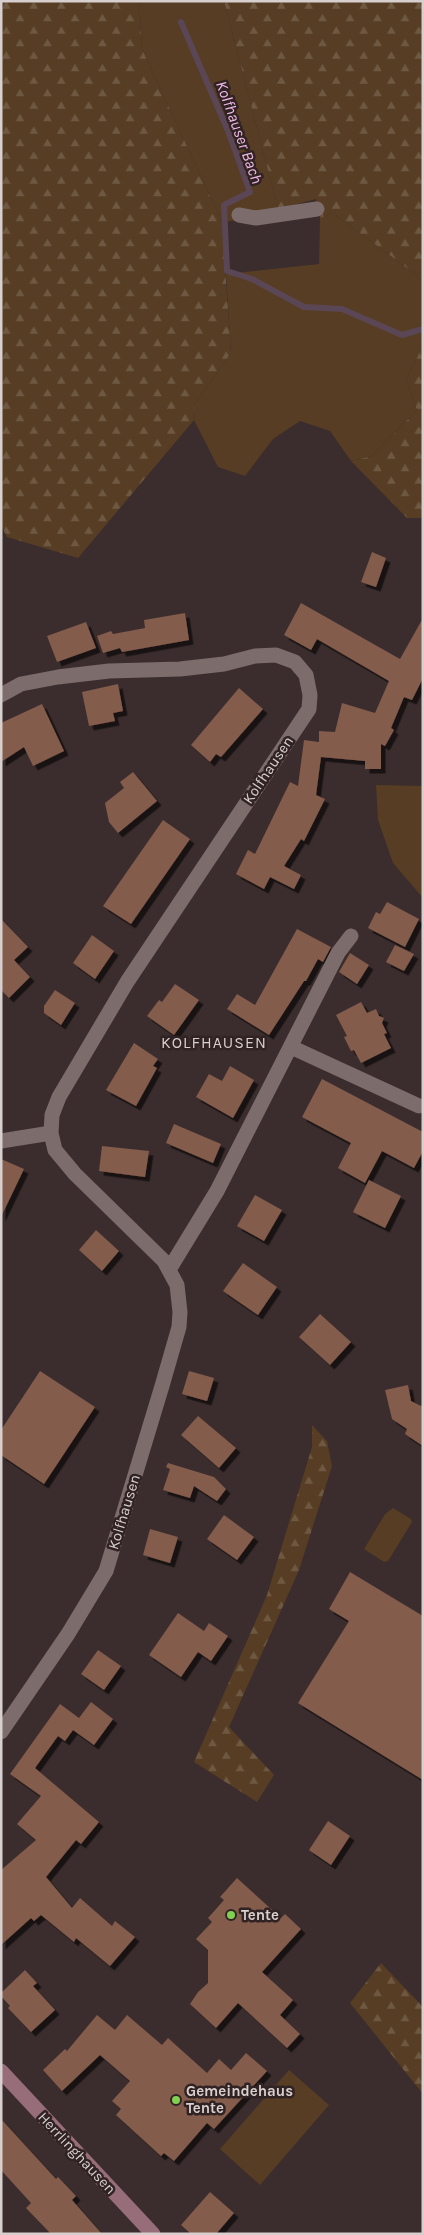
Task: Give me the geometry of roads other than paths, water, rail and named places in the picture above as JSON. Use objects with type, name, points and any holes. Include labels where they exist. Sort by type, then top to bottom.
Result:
[{"type":"street","points":[[239,215],[256,218],[317,209]]},
{"type":"street","name":"Kolfhausen","points":[[1,695],[21,684],[58,677],[189,668],[224,664],[255,656],[276,655],[295,662],[306,675],[310,696],[308,709],[127,982],[59,1096],[52,1115],[51,1133],[55,1150],[75,1174],[170,1268],[181,1303],[179,1327],[106,1571],[68,1634],[1,1732]]},
{"type":"street","points":[[170,1268],[217,1191],[338,953],[351,936]]},
{"type":"street","points":[[291,1047],[419,1106]]},
{"type":"street","points":[[1,1141],[51,1133]]},
{"type":"street","name":"Herrlinghausen","points":[[1,2071],[153,2234]]},
{"type":"waterway","name":"Kolfhauser Bach","points":[[181,22],[228,131],[250,192],[224,205],[227,271],[252,279],[304,307],[342,309],[402,335],[423,329]]},
{"type":"place","name":"Tente","points":[[231,1915]]},
{"type":"place","name":"Gemeindehaus Tente","points":[[176,2100]]},
{"type":"district","name":"KOLFHAUSEN","points":[[214,1042]]}]
